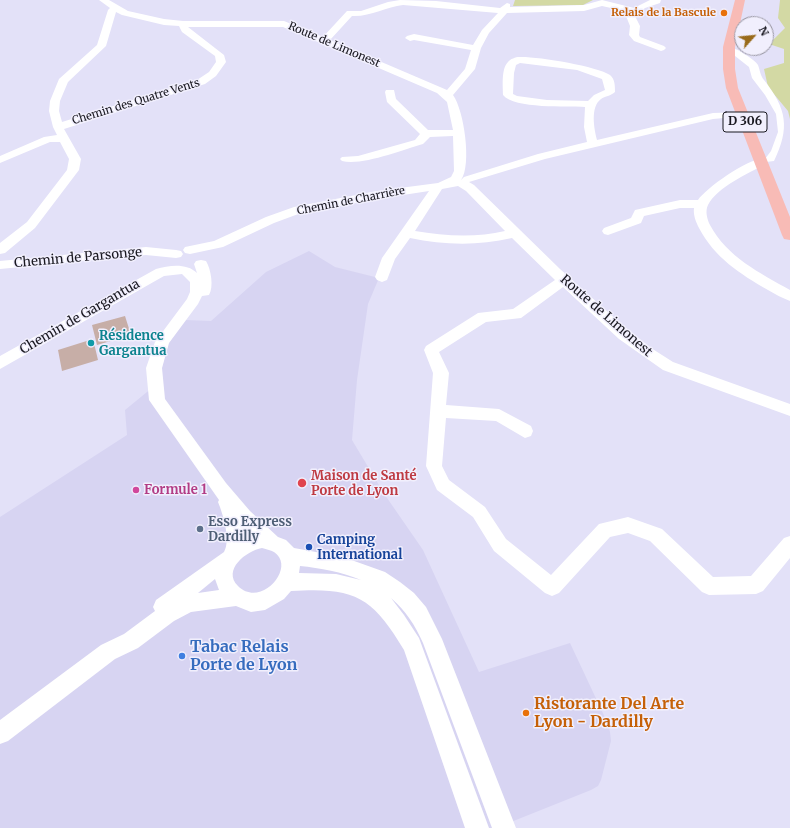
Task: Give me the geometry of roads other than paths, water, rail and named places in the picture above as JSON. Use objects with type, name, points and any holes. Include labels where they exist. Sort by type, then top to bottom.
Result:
[{"type":"main road","name":"D 306","points":[[740,0],[729,48],[729,69],[732,88],[742,114],[790,210]]},
{"type":"main road","name":"D 306","points":[[743,16],[746,0]]},
{"type":"main road","name":"D 306","points":[[735,56],[735,64],[765,160],[775,200],[790,235]]},
{"type":"street","name":"Route de Limonest","points":[[103,0],[116,9],[130,15],[184,24],[284,24],[441,91],[447,95]]},
{"type":"street","points":[[463,177],[456,115],[452,102],[447,95],[454,90],[470,70],[476,48],[485,32],[502,14],[502,10],[506,8],[509,0]]},
{"type":"street","points":[[657,1],[651,2],[635,11],[630,16],[635,26],[634,35],[637,39],[661,48]]},
{"type":"street","points":[[325,41],[350,14],[362,14],[391,4],[403,2],[502,10],[584,8],[602,3],[635,11]]},
{"type":"street","points":[[0,250],[31,225],[73,170],[75,158],[58,127],[54,111],[55,101],[60,86],[68,75],[101,46],[112,10],[116,9]]},
{"type":"street","name":"Chemin des Quatre Vents","points":[[58,127],[186,88],[208,79],[222,62],[219,55],[185,30],[184,24]]},
{"type":"street","points":[[410,38],[414,37],[476,48]]},
{"type":"street","points":[[740,56],[753,66],[757,78],[770,94],[780,114],[783,132],[776,151],[765,160],[714,189],[702,204],[700,215],[707,233],[718,248],[731,260],[790,296]]},
{"type":"street","points":[[592,104],[523,101],[510,97],[508,95],[509,73],[512,63],[519,60],[579,67],[604,75],[609,81],[610,92],[596,97],[592,104],[590,106],[589,136],[593,144]]},
{"type":"street","points":[[390,92],[391,100],[426,134]]},
{"type":"street","name":"Chemin de Charrière","points":[[174,265],[190,250],[218,244],[270,220],[298,210],[438,185],[542,156],[593,144],[713,116],[742,114]]},
{"type":"street","points":[[346,159],[358,159],[419,142],[426,134],[458,133]]},
{"type":"street","points":[[0,160],[48,139],[65,138]]},
{"type":"street","name":"Chemin de Charrière","points":[[463,177],[485,166],[542,156]]},
{"type":"street","name":"Route de Limonest","points":[[463,177],[515,233],[564,280],[625,336],[652,357],[668,366],[790,410]]},
{"type":"street","points":[[382,277],[389,258],[432,197],[438,185]]},
{"type":"street","points":[[608,231],[637,220],[639,213],[680,204],[702,204]]},
{"type":"street","points":[[406,233],[431,239],[459,241],[481,240],[515,233]]},
{"type":"street","name":"Chemin de Charrière","points":[[202,262],[218,244]]},
{"type":"street","points":[[179,319],[193,308],[203,296],[205,290],[202,256],[198,252],[190,250]]},
{"type":"street","name":"Chemin de Parsonge","points":[[0,265],[146,251],[156,253],[174,265]]},
{"type":"street","points":[[174,265],[195,268],[202,262]]},
{"type":"street","points":[[174,265],[197,281],[197,292],[193,301],[162,342],[154,368],[157,400],[220,488],[244,517],[271,541],[285,550],[289,556],[291,573],[288,582],[282,590],[265,601],[247,602],[235,597],[228,589],[224,579],[225,569],[232,555],[236,532],[234,521],[220,488]]},
{"type":"street","name":"Chemin de Gargantua","points":[[0,363],[174,265]]},
{"type":"street","points":[[564,280],[516,314],[483,317],[431,350],[441,373],[434,466],[443,486],[479,512],[500,545],[552,587],[605,530],[628,525],[656,536],[709,586],[756,585],[790,544]]},
{"type":"street","points":[[438,410],[499,415],[525,431]]},
{"type":"street","points":[[108,652],[124,632],[181,595],[243,545],[252,541],[271,541]]},
{"type":"street","points":[[289,556],[315,559],[363,572],[390,585],[409,602],[419,614],[432,639],[504,828]]},
{"type":"street","points":[[288,582],[336,582],[358,588],[379,600],[395,618],[412,645],[477,828]]},
{"type":"street","points":[[1,733],[108,652],[131,641],[167,614],[189,603],[235,597]]},
{"type":"place","name":"Relais de la Bascule","points":[[724,13]]},
{"type":"place","name":"Résidence Gargantua","points":[[91,343]]},
{"type":"place","name":"Maison de Santé Porte de Lyon","points":[[302,483]]},
{"type":"place","name":"Formule 1","points":[[136,490]]},
{"type":"place","name":"Esso Express Dardilly","points":[[200,529]]},
{"type":"place","name":"Camping International","points":[[309,547]]},
{"type":"place","name":"Tabac Relais Porte de Lyon","points":[[182,656]]},
{"type":"place","name":"Ristorante Del Arte Lyon - Dardilly","points":[[526,713]]}]
